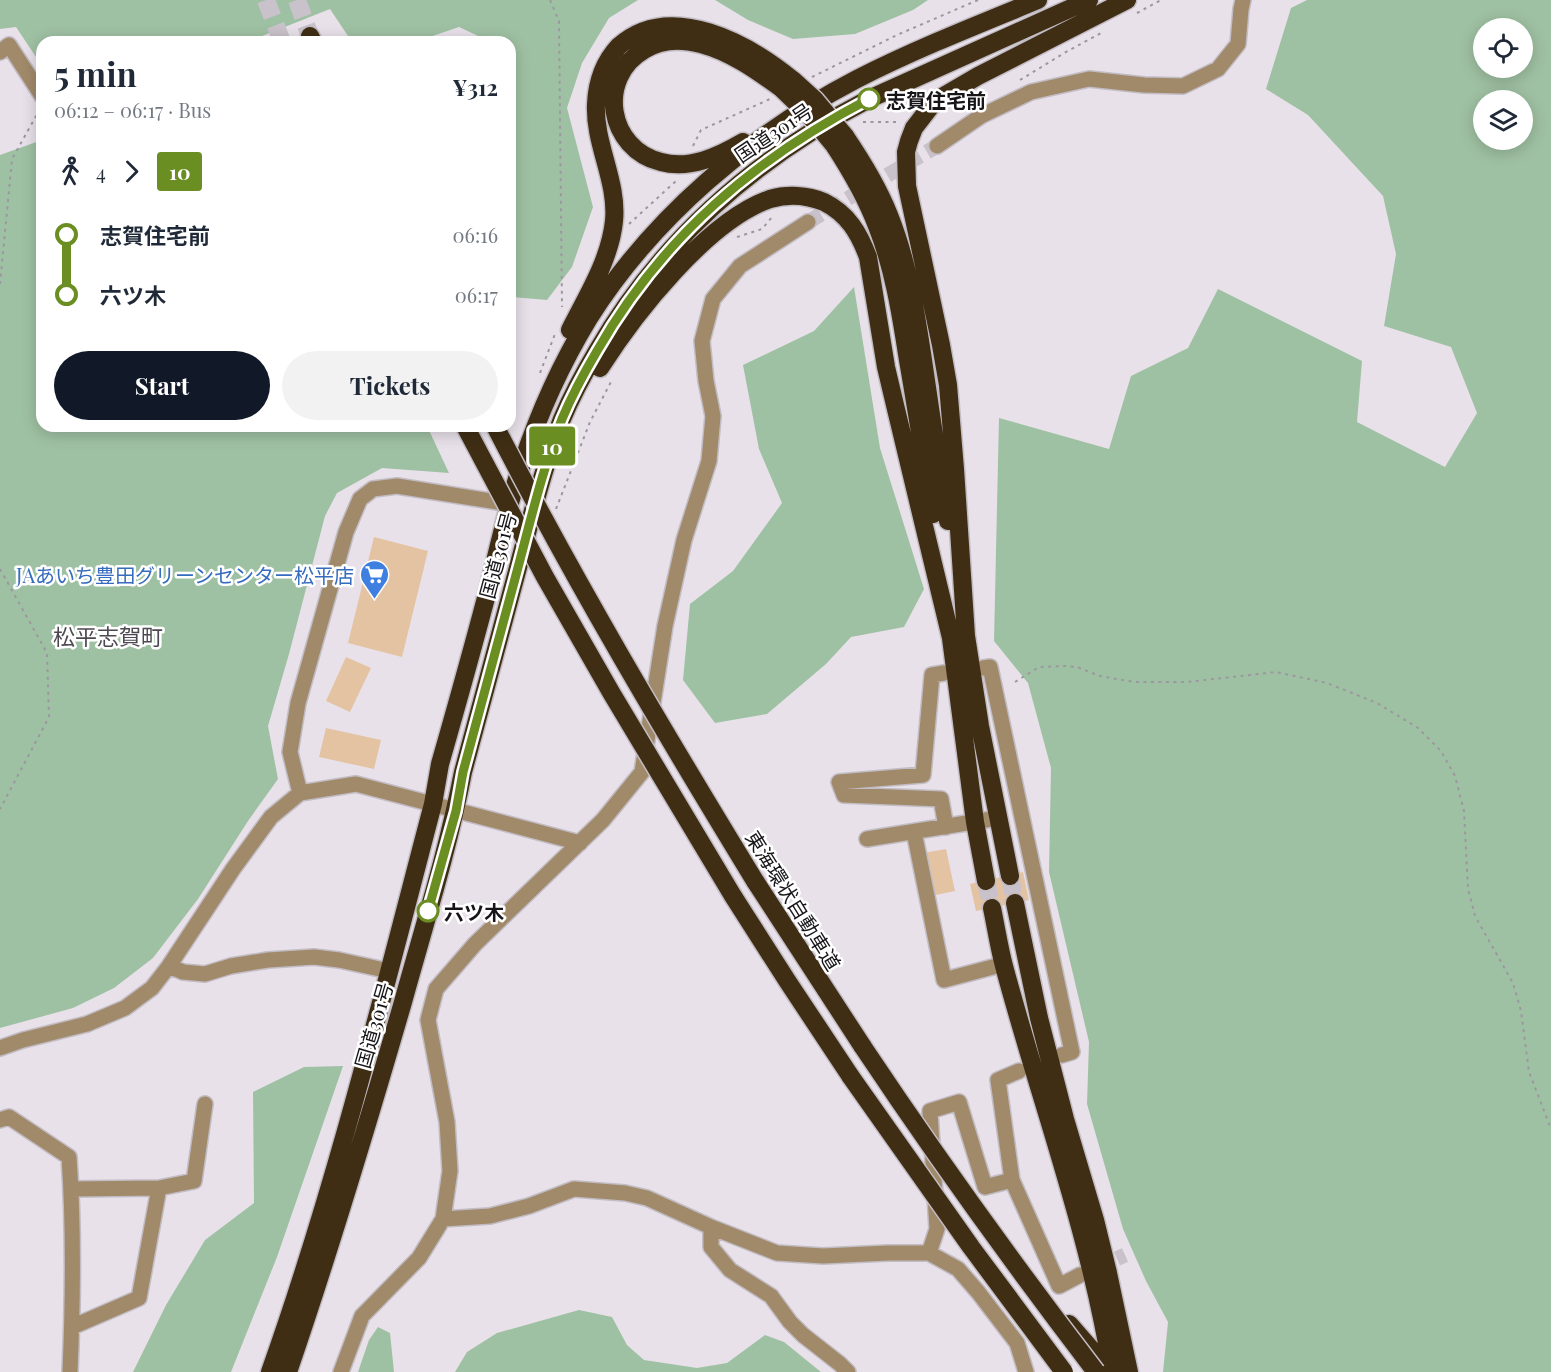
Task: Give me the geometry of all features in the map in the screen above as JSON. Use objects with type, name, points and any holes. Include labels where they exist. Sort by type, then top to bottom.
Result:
[{"type":"highway","name":"国道301号","points":[[270,1372],[348,1127],[433,804],[440,764],[510,504],[522,465],[554,384],[571,349],[611,287],[657,231],[709,181],[766,135],[858,79],[919,50],[1038,0]]},
{"type":"highway","name":"国道301号","points":[[288,1372],[368,1123],[456,811],[463,772],[545,468],[576,387],[608,331],[644,280],[683,234],[751,173],[802,137],[869,99],[1089,0]]},
{"type":"highway","points":[[986,881],[975,822],[959,637],[958,505],[948,385],[907,186],[906,152],[914,128],[931,106],[942,97],[978,76],[1130,8]]},
{"type":"highway","points":[[522,465],[549,377],[598,274],[612,237],[615,218],[613,193],[600,137],[596,107],[600,77],[606,64],[623,43],[643,30],[669,24],[696,26],[725,35],[776,66],[788,87],[810,116],[840,140],[853,175],[869,207],[885,249],[893,279],[959,637]]},
{"type":"highway","points":[[788,87],[717,49],[689,41],[663,41],[629,61],[621,71],[616,82],[613,107],[621,131],[639,152],[663,163],[692,164],[741,143],[842,82],[919,50]]},
{"type":"highway","points":[[516,575],[562,438],[590,384],[622,334],[663,283],[704,242],[741,213],[771,199],[802,196],[817,199],[831,206],[854,226],[868,257],[886,367],[959,637],[980,726],[1010,876]]},
{"type":"highway","points":[[468,432],[545,577],[733,896],[851,1077],[965,1238],[1064,1372]]},
{"type":"highway","name":"東海環状自動車道","points":[[498,432],[567,563],[754,881],[927,1143],[1096,1372]]},
{"type":"highway","points":[[1015,903],[1039,1018],[1065,1119],[1095,1220],[1129,1372]]},
{"type":"highway","points":[[992,908],[1004,964],[1093,1276],[1111,1372]]},
{"type":"highway","points":[[993,1234],[1111,1372]]},
{"type":"street","points":[[937,146],[981,116],[1031,92],[1089,79],[1144,85],[1183,86],[1218,69],[1238,45],[1240,9],[1243,0]]},
{"type":"street","points":[[0,52],[9,45],[36,87]]},
{"type":"street","points":[[341,1372],[362,1316],[419,1258],[442,1220],[450,1172],[447,1122],[428,1020],[436,989],[475,944],[603,820],[642,772],[665,626],[681,550],[709,461],[713,416],[706,381],[702,341],[712,299],[740,266],[808,222]]},
{"type":"street","points":[[300,793],[290,752],[298,704],[346,532],[360,499],[373,489],[397,486],[510,504]]},
{"type":"street","points":[[983,668],[990,667],[1072,1052],[1062,1055]]},
{"type":"street","points":[[944,673],[932,675],[923,775],[839,782],[844,795],[940,799],[946,827]]},
{"type":"street","points":[[0,1048],[87,1024],[125,1008],[152,988],[271,817],[300,793],[356,784],[580,843]]},
{"type":"street","points":[[867,839],[998,818]]},
{"type":"street","points":[[914,832],[944,980],[1004,964]]},
{"type":"street","points":[[169,966],[183,972],[205,974],[231,966],[268,960],[314,957],[390,970]]},
{"type":"street","points":[[1019,1071],[998,1080],[1012,1180],[1059,1286],[1080,1275]]},
{"type":"street","points":[[929,1253],[937,1229],[930,1111],[959,1102],[985,1186],[1012,1180]]},
{"type":"street","points":[[71,1189],[159,1188],[194,1181],[205,1104]]},
{"type":"street","points":[[0,1120],[9,1118],[69,1157],[72,1328],[70,1372]]},
{"type":"street","points":[[72,1328],[140,1298],[159,1188]]},
{"type":"street","points":[[442,1220],[490,1216],[529,1206],[573,1189],[626,1193],[647,1198],[777,1253],[823,1256],[929,1253],[957,1269],[978,1292],[1017,1342],[1026,1372]]},
{"type":"street","points":[[711,1227],[711,1247],[730,1270],[771,1296],[790,1322],[803,1335],[848,1372]]},
{"type":"path","points":[[550,0],[559,21],[562,316]]},
{"type":"path","points":[[693,146],[701,130],[897,35],[978,0]]},
{"type":"path","points":[[1130,8],[1161,0]]},
{"type":"path","points":[[1018,81],[1104,31]]},
{"type":"path","points":[[0,285],[12,159],[36,117]]},
{"type":"path","points":[[626,225],[678,178]]},
{"type":"path","points":[[728,240],[762,230],[772,217]]},
{"type":"path","points":[[551,508],[556,509],[590,422],[614,376]]},
{"type":"path","points":[[0,569],[47,653],[49,717],[0,809]]},
{"type":"path","points":[[1015,682],[1039,667],[1077,667],[1100,676],[1134,682],[1187,682],[1276,672],[1327,683],[1377,703],[1418,728],[1441,751],[1455,776],[1464,811],[1468,889],[1475,916],[1513,983],[1521,1011],[1529,1071],[1551,1129]]},
{"type":"green space","points":[[0,0],[638,0],[609,18],[582,63],[567,108],[593,207],[572,267],[547,300],[516,297],[516,36],[478,36],[459,27],[433,36],[348,36],[330,9],[262,36],[36,36],[36,57],[16,27],[0,29]]},
{"type":"green space","points":[[715,0],[928,0],[913,10],[855,34],[793,39],[748,20]]},
{"type":"green space","points":[[1307,0],[1551,0],[1551,1372],[1163,1372],[1168,1322],[1146,1281],[1123,1229],[1087,1104],[1089,1042],[1049,872],[1051,768],[1028,683],[994,641],[999,418],[1109,449],[1131,376],[1188,348],[1218,289],[1362,361],[1357,422],[1445,467],[1477,413],[1451,347],[1384,326],[1396,254],[1383,196],[1308,115],[1266,89],[1291,8]]},
{"type":"green space","points":[[36,142],[36,432],[430,432],[449,473],[382,468],[337,493],[325,516],[268,726],[278,779],[198,899],[153,958],[114,988],[73,1008],[0,1028],[0,155]]},
{"type":"green space","points":[[854,287],[880,448],[924,589],[904,627],[851,637],[826,664],[767,714],[715,723],[683,680],[690,604],[733,571],[782,503],[759,449],[743,365],[814,331]]},
{"type":"green space","points":[[343,1066],[277,1257],[231,1372],[133,1372],[166,1305],[205,1240],[254,1203],[253,1092],[304,1067]]},
{"type":"green space","points":[[579,1310],[612,1317],[627,1345],[644,1360],[697,1368],[727,1363],[765,1335],[784,1342],[821,1372],[455,1372],[467,1352],[497,1333]]},
{"type":"green space","points":[[378,1327],[390,1333],[394,1372],[358,1372],[369,1340]]},
{"type":"building","points":[[374,537],[428,551],[402,657],[348,643]]},
{"type":"building","points":[[346,657],[371,668],[350,712],[326,701]]},
{"type":"building","points":[[326,728],[381,740],[374,769],[319,757]]},
{"type":"building","points":[[946,849],[955,891],[931,896],[923,853]]},
{"type":"building","points":[[1023,872],[1029,900],[976,911],[970,884]]},
{"type":"tunnel","points":[[266,0],[280,36]]},
{"type":"tunnel","points":[[297,0],[310,36]]},
{"type":"tunnel","points":[[808,222],[937,146]]},
{"type":"tunnel","points":[[1010,876],[1015,903]]},
{"type":"tunnel","points":[[986,881],[992,908]]},
{"type":"tunnel","points":[[1096,1268],[1125,1255]]},
{"type":"bus line","name":"10","points":[[428,911],[456,811],[463,772],[541,478],[576,387],[608,331],[626,305],[683,234],[728,192],[776,154],[869,99]]},
{"type":"place","name":"志賀住宅前","points":[[869,99]]},
{"type":"place","name":"JAあいち豊田グリーンセンター松平店","points":[[375,600]]},
{"type":"place","name":"六ツ木","points":[[428,911]]},
{"type":"district","name":"松平志賀町","points":[[108,636]]}]
